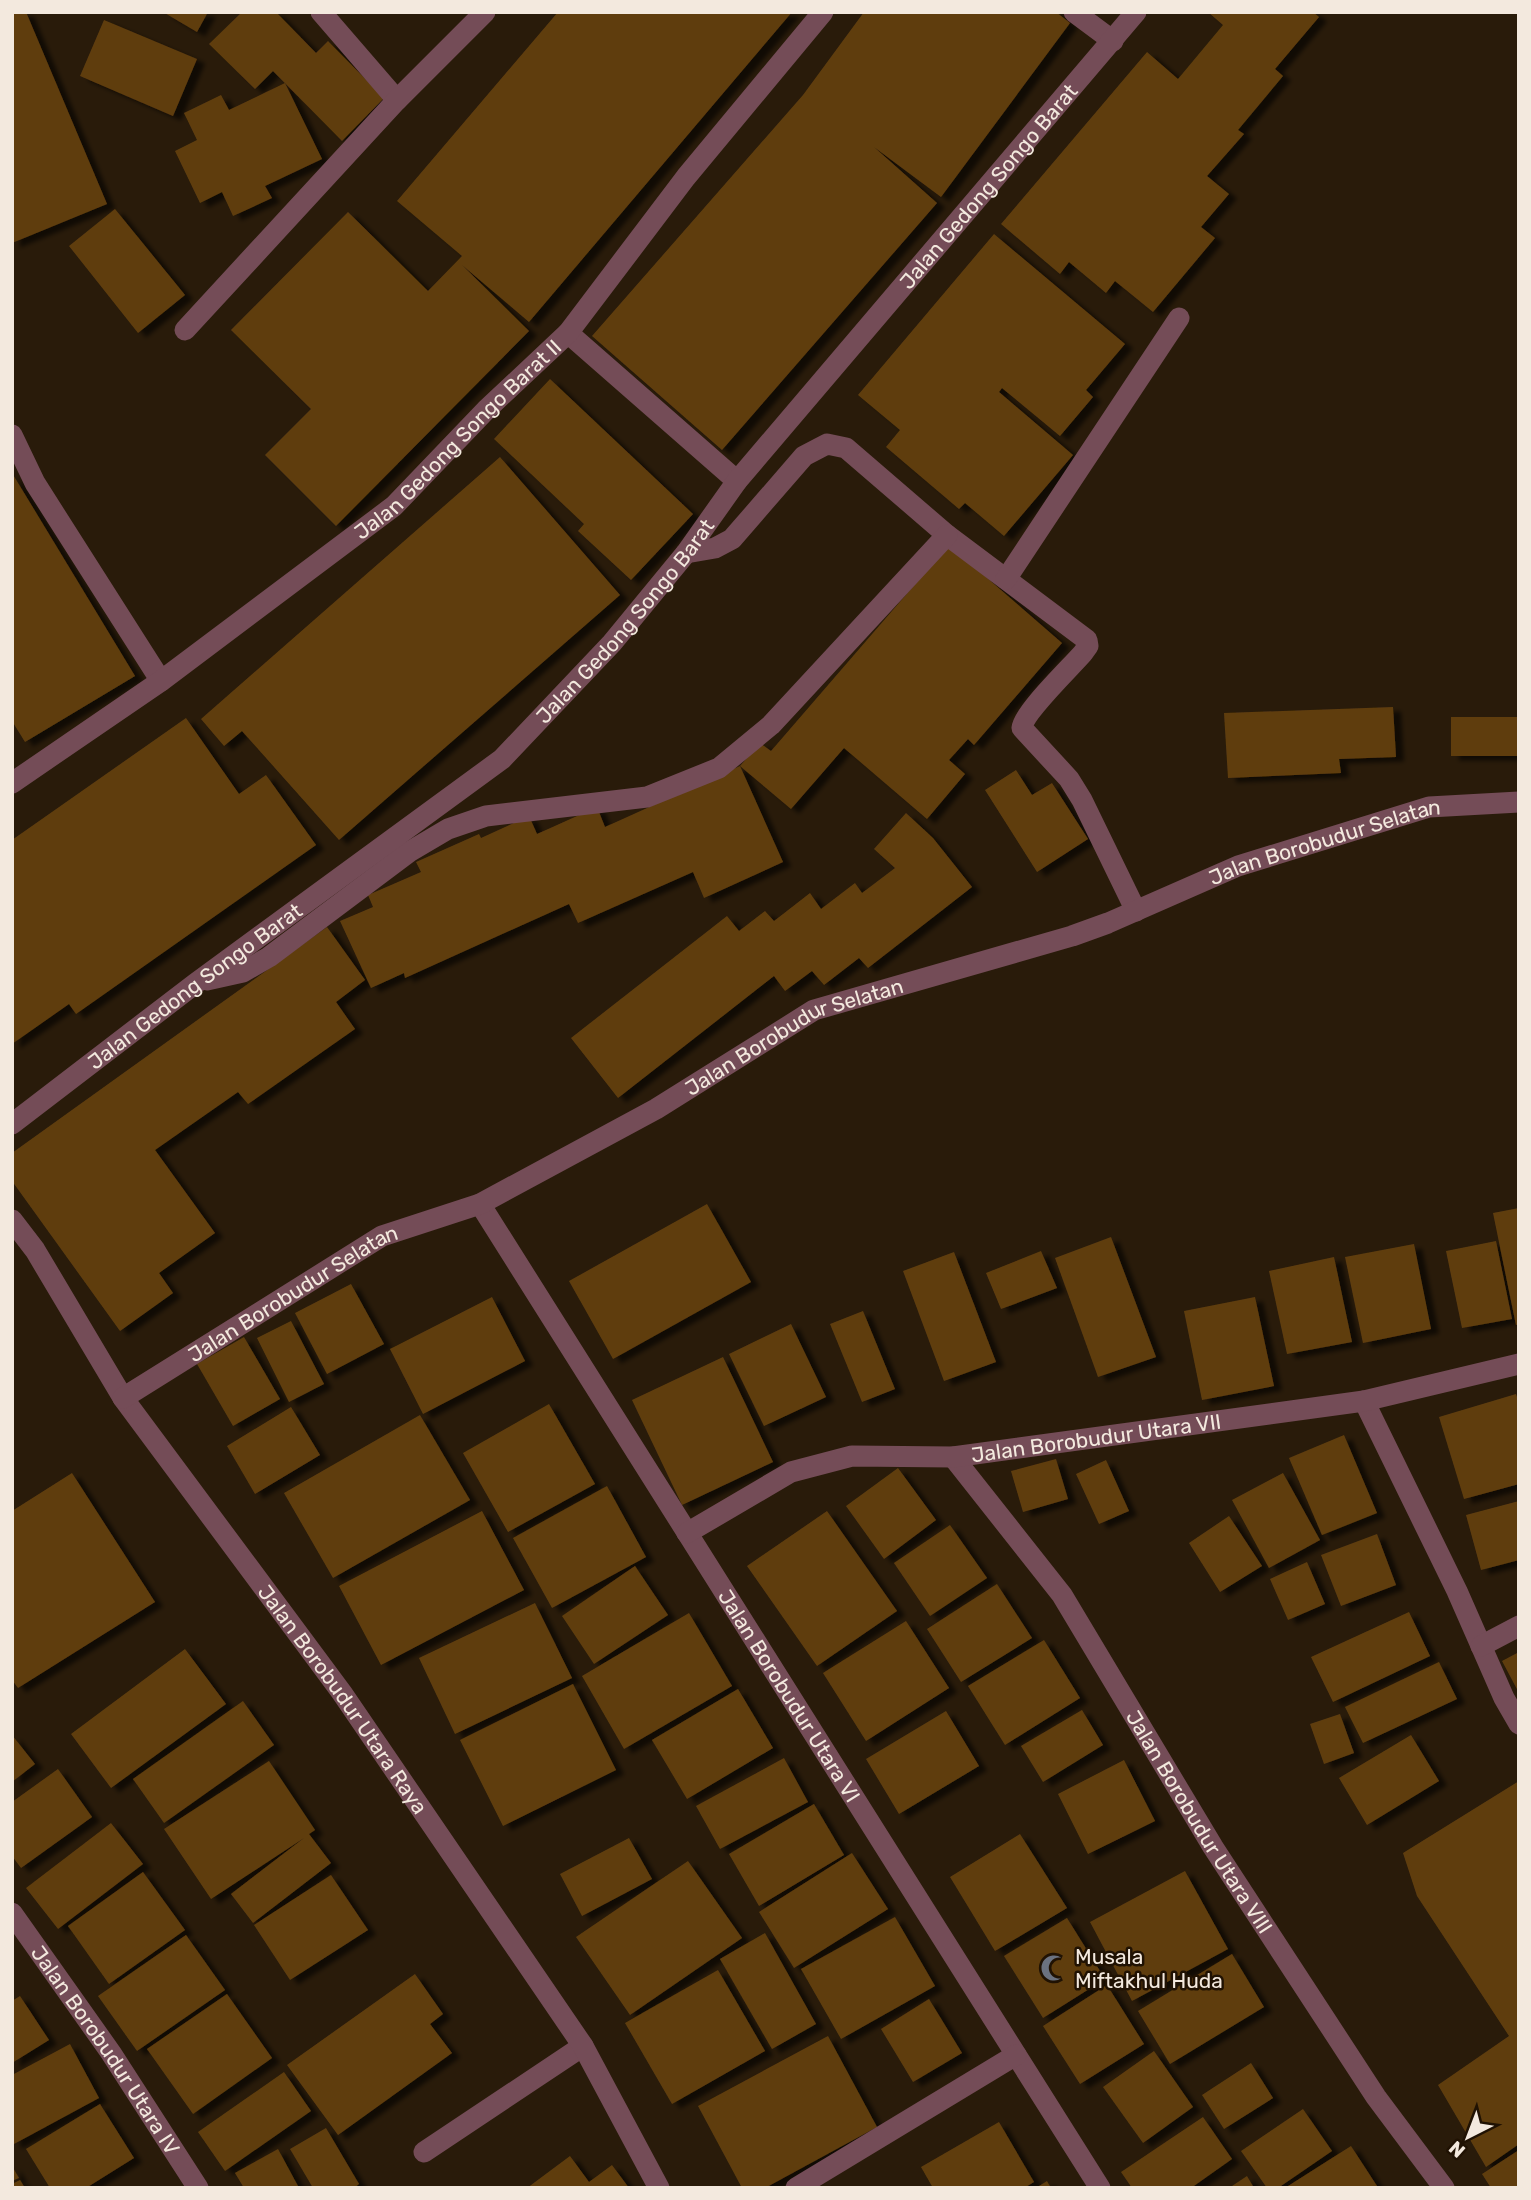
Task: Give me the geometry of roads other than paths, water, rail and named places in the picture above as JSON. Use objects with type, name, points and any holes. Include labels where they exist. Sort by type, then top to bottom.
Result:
[{"type":"street","points":[[321,12],[397,100]]},
{"type":"street","points":[[184,330],[397,100],[485,12]]},
{"type":"street","name":"Jalan Gedong Songo Barat II","points":[[12,783],[161,681],[394,506],[486,410],[568,333],[687,177],[823,12]]},
{"type":"street","points":[[1074,12],[1113,41]]},
{"type":"street","name":"Jalan Gedong Songo Barat","points":[[12,1124],[196,983],[502,759],[612,643],[686,553],[737,481],[1136,12]]},
{"type":"street","points":[[1006,579],[1179,318]]},
{"type":"street","points":[[568,333],[737,481]]},
{"type":"street","points":[[12,435],[35,483],[161,681]]},
{"type":"street","points":[[686,553],[715,548],[732,538],[804,456],[827,444],[846,448],[947,535],[1089,643],[1024,719],[1022,728],[1069,779],[1136,911]]},
{"type":"street","points":[[196,983],[243,971],[269,957],[409,852],[448,829],[486,816],[648,797],[719,768],[771,725],[947,535]]},
{"type":"street","name":"Jalan Borobudur Selatan","points":[[123,1398],[382,1236],[480,1204],[656,1109],[814,1010],[1072,936],[1238,866],[1429,807],[1519,802]]},
{"type":"street","name":"Jalan Borobudur Utara VI","points":[[480,1204],[1100,2188]]},
{"type":"street","name":"Jalan Borobudur Utara Raya","points":[[12,1220],[36,1250],[123,1398],[342,1693],[583,2046],[659,2188]]},
{"type":"street","name":"Jalan Borobudur Utara VII","points":[[687,1533],[791,1472],[852,1456],[953,1457],[1364,1401],[1519,1364]]},
{"type":"street","points":[[1364,1401],[1457,1591],[1504,1698],[1519,1724]]},
{"type":"street","name":"Jalan Borobudur Utara VIII","points":[[953,1457],[1062,1595],[1213,1847],[1376,2097],[1444,2188]]},
{"type":"street","points":[[1481,1646],[1519,1626]]},
{"type":"street","name":"Jalan Borobudur Utara IV","points":[[12,1913],[111,2053],[198,2188]]},
{"type":"street","points":[[424,2152],[583,2046]]},
{"type":"street","points":[[796,2188],[1016,2055]]},
{"type":"place","name":"Musala Miftakhul Huda","points":[[1054,1968]]}]
